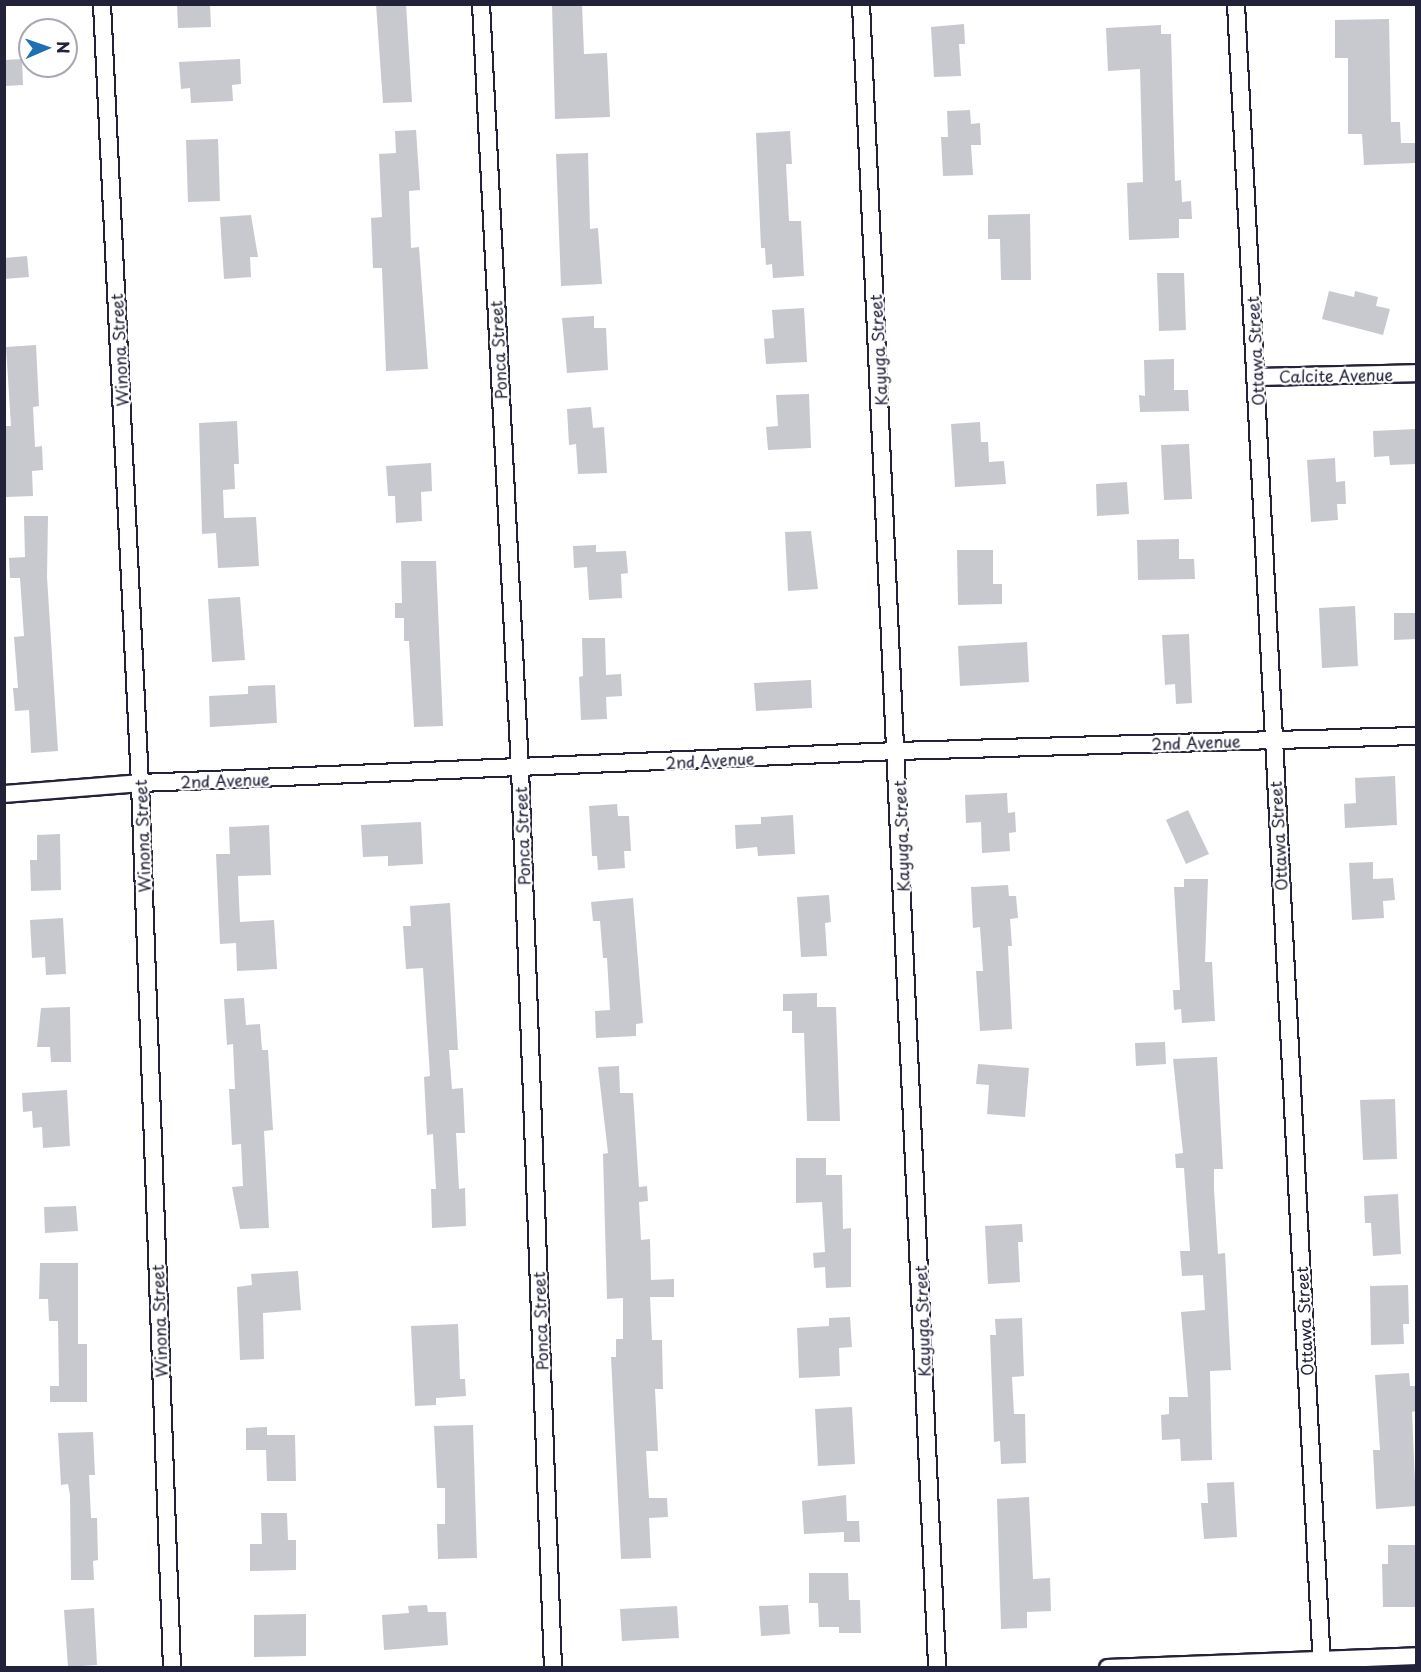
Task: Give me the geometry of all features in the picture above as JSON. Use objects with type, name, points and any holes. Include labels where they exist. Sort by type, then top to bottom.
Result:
[{"type":"street","name":"Winona Street","points":[[102,4],[140,783],[172,1668]]},
{"type":"street","name":"Ponca Street","points":[[481,4],[520,769],[553,1668]]},
{"type":"street","name":"Kayuga Street","points":[[861,4],[897,751],[937,1668]]},
{"type":"street","name":"Ottawa Street","points":[[1236,4],[1272,740],[1322,1665]]},
{"type":"street","name":"Calcite Avenue","points":[[1256,377],[1416,373]]},
{"type":"street","name":"2nd Avenue","points":[[4,795],[140,783],[520,769],[897,751],[1416,736]]},
{"type":"street","points":[[1108,1668],[1322,1665],[1416,1656]]},
{"type":"building","points":[[177,4],[210,4],[211,27],[178,28]]},
{"type":"building","points":[[376,4],[406,4],[412,102],[383,103]]},
{"type":"building","points":[[552,4],[582,4],[584,54],[607,53],[610,117],[555,119]]},
{"type":"building","points":[[1389,19],[1391,122],[1400,122],[1401,143],[1416,143],[1416,163],[1364,165],[1362,134],[1348,134],[1348,58],[1335,58],[1335,20]]},
{"type":"building","points":[[964,24],[965,44],[959,44],[961,76],[934,77],[931,27]]},
{"type":"building","points":[[1161,25],[1161,34],[1171,34],[1175,181],[1181,180],[1182,202],[1191,201],[1192,219],[1179,219],[1179,238],[1129,240],[1127,183],[1143,182],[1140,69],[1108,71],[1106,28]]},
{"type":"building","points":[[18,59],[18,78],[23,78],[23,85],[4,86],[4,60]]},
{"type":"building","points":[[240,59],[241,84],[232,85],[233,101],[191,103],[190,88],[181,89],[179,62]]},
{"type":"building","points":[[970,110],[971,124],[980,123],[981,145],[971,145],[973,175],[943,176],[941,137],[948,137],[947,111]]},
{"type":"building","points":[[416,130],[420,190],[409,191],[411,248],[419,247],[428,369],[386,371],[382,268],[373,268],[371,218],[382,217],[379,154],[396,153],[395,131]]},
{"type":"building","points":[[790,131],[792,164],[786,164],[789,221],[801,221],[804,276],[773,278],[772,264],[766,265],[765,248],[761,248],[756,133]]},
{"type":"building","points":[[218,139],[220,201],[188,202],[186,140]]},
{"type":"building","points":[[588,153],[590,229],[598,228],[602,284],[561,286],[556,154]]},
{"type":"building","points":[[1030,214],[1031,280],[1001,280],[1000,239],[988,239],[988,215]]},
{"type":"building","points":[[251,215],[258,257],[250,257],[251,277],[224,279],[220,217]]},
{"type":"building","points":[[27,256],[29,277],[4,279],[4,258]]},
{"type":"building","points":[[1157,273],[1184,273],[1186,330],[1159,331]]},
{"type":"building","points":[[1329,291],[1354,297],[1355,291],[1378,297],[1376,306],[1390,309],[1383,335],[1322,319]]},
{"type":"building","points":[[804,308],[807,362],[766,364],[764,339],[774,338],[772,310]]},
{"type":"building","points":[[594,316],[594,328],[606,328],[608,370],[567,373],[562,318]]},
{"type":"building","points":[[36,345],[39,406],[33,407],[35,447],[42,446],[43,470],[32,471],[33,496],[6,497],[4,426],[11,426],[6,347]]},
{"type":"building","points":[[1174,359],[1174,390],[1188,390],[1189,411],[1140,412],[1139,395],[1145,396],[1144,360]]},
{"type":"building","points":[[809,394],[811,448],[768,450],[766,427],[778,426],[776,395]]},
{"type":"building","points":[[591,407],[593,428],[604,427],[607,473],[578,474],[576,444],[569,445],[567,409]]},
{"type":"building","points":[[237,421],[239,464],[234,464],[235,489],[223,490],[224,518],[256,517],[259,566],[218,568],[216,533],[202,534],[199,423]]},
{"type":"building","points":[[980,422],[981,442],[988,442],[989,462],[1004,461],[1006,484],[955,487],[951,424]]},
{"type":"building","points":[[1416,429],[1416,464],[1390,465],[1389,456],[1374,457],[1373,431]]},
{"type":"building","points":[[1189,444],[1192,499],[1164,500],[1161,445]]},
{"type":"building","points":[[1335,458],[1336,482],[1345,481],[1346,504],[1337,504],[1338,520],[1311,522],[1307,460]]},
{"type":"building","points":[[431,463],[432,491],[421,492],[422,521],[396,523],[395,496],[388,496],[386,466]]},
{"type":"building","points":[[1127,482],[1129,514],[1097,516],[1096,484]]},
{"type":"building","points":[[24,516],[48,516],[47,577],[58,751],[31,753],[29,710],[15,711],[13,688],[18,688],[14,637],[24,636],[20,578],[10,578],[9,558],[25,557]]},
{"type":"building","points":[[811,531],[818,589],[788,591],[785,532]]},
{"type":"building","points":[[1179,539],[1179,559],[1194,559],[1195,579],[1138,580],[1137,540]]},
{"type":"building","points":[[596,545],[596,552],[626,551],[628,573],[621,574],[622,598],[589,600],[587,567],[574,568],[573,546]]},
{"type":"building","points":[[957,550],[993,550],[993,584],[1002,584],[1002,604],[958,605]]},
{"type":"building","points":[[401,561],[436,561],[443,726],[414,727],[409,641],[404,641],[404,618],[395,618],[395,603],[402,603]]},
{"type":"building","points":[[240,597],[245,660],[212,662],[208,599]]},
{"type":"building","points":[[1355,606],[1358,666],[1322,668],[1319,608]]},
{"type":"building","points":[[1394,613],[1416,613],[1416,639],[1394,640]]},
{"type":"building","points":[[1189,634],[1192,703],[1176,704],[1175,684],[1165,685],[1162,635]]},
{"type":"building","points":[[582,638],[605,638],[606,675],[621,674],[622,696],[606,697],[607,719],[581,720],[579,677],[583,676]]},
{"type":"building","points":[[1027,642],[1029,682],[960,686],[958,646]]},
{"type":"building","points":[[811,680],[812,708],[756,711],[754,683]]},
{"type":"building","points":[[275,685],[277,723],[210,727],[209,696],[248,694],[248,686]]},
{"type":"building","points":[[1395,776],[1397,825],[1345,828],[1344,804],[1356,803],[1355,778]]},
{"type":"building","points":[[1007,793],[1008,813],[1015,812],[1016,832],[1009,833],[1010,851],[982,853],[981,822],[966,823],[965,795]]},
{"type":"building","points":[[617,804],[618,816],[629,816],[631,851],[624,851],[625,868],[598,870],[597,856],[592,856],[589,806]]},
{"type":"building","points":[[1188,810],[1209,854],[1186,864],[1166,820]]},
{"type":"building","points":[[793,815],[795,854],[758,856],[757,847],[736,849],[735,825],[761,824],[761,817]]},
{"type":"building","points":[[421,822],[423,864],[388,866],[388,856],[363,857],[361,825]]},
{"type":"building","points":[[269,825],[271,875],[238,876],[240,922],[274,920],[277,969],[237,971],[236,943],[220,944],[216,854],[230,854],[229,827]]},
{"type":"building","points":[[60,834],[61,890],[31,891],[30,860],[37,860],[37,835]]},
{"type":"building","points":[[1373,862],[1373,879],[1393,878],[1395,900],[1383,901],[1384,918],[1352,920],[1349,863]]},
{"type":"building","points":[[1184,879],[1208,879],[1205,962],[1212,962],[1215,1021],[1182,1023],[1181,1009],[1174,1010],[1173,990],[1180,990],[1174,887],[1184,887]]},
{"type":"building","points":[[1008,885],[1009,896],[1016,896],[1018,918],[1010,919],[1012,946],[1008,946],[1012,1029],[980,1031],[976,971],[983,971],[980,927],[973,928],[971,887]]},
{"type":"building","points":[[829,895],[831,922],[825,923],[827,956],[801,957],[797,897]]},
{"type":"building","points":[[633,898],[643,1023],[636,1024],[636,1036],[596,1038],[595,1011],[610,1010],[607,958],[603,958],[600,921],[593,921],[591,902]]},
{"type":"building","points":[[450,903],[458,1050],[449,1050],[452,1089],[463,1088],[465,1133],[456,1133],[459,1189],[465,1188],[466,1226],[432,1228],[431,1189],[436,1189],[433,1134],[427,1135],[424,1077],[430,1076],[423,968],[406,969],[403,926],[411,926],[410,906]]},
{"type":"building","points":[[63,918],[66,974],[46,975],[45,957],[32,958],[30,920]]},
{"type":"building","points":[[817,993],[817,1007],[836,1007],[840,1121],[807,1121],[804,1033],[792,1033],[792,1011],[783,1011],[783,994]]},
{"type":"building","points":[[244,998],[246,1025],[260,1024],[262,1050],[268,1050],[273,1130],[264,1131],[269,1228],[240,1229],[232,1187],[243,1186],[241,1144],[232,1145],[229,1089],[235,1089],[233,1044],[227,1045],[224,999]]},
{"type":"building","points":[[70,1007],[71,1062],[51,1062],[50,1047],[37,1047],[41,1008]]},
{"type":"building","points":[[1165,1042],[1166,1064],[1136,1066],[1135,1043]]},
{"type":"building","points":[[1217,1057],[1223,1169],[1214,1169],[1214,1189],[1218,1254],[1225,1253],[1231,1370],[1210,1371],[1212,1460],[1181,1461],[1180,1439],[1162,1440],[1161,1415],[1169,1414],[1169,1397],[1188,1397],[1181,1312],[1205,1310],[1203,1275],[1182,1276],[1180,1251],[1190,1251],[1184,1168],[1176,1168],[1175,1154],[1183,1153],[1173,1059]]},
{"type":"building","points":[[978,1064],[1029,1068],[1025,1117],[987,1114],[989,1085],[976,1084]]},
{"type":"building","points":[[619,1066],[620,1093],[633,1093],[639,1187],[647,1186],[648,1201],[639,1202],[641,1240],[650,1239],[651,1280],[674,1279],[674,1297],[650,1297],[652,1340],[662,1340],[663,1389],[655,1389],[658,1451],[646,1451],[649,1498],[667,1498],[668,1517],[649,1518],[651,1558],[621,1559],[611,1357],[616,1357],[616,1339],[623,1339],[623,1298],[607,1299],[603,1154],[608,1153],[598,1067]]},
{"type":"building","points":[[67,1090],[70,1146],[43,1148],[42,1127],[33,1128],[32,1111],[23,1112],[22,1093]]},
{"type":"building","points":[[1395,1099],[1397,1159],[1363,1160],[1360,1100]]},
{"type":"building","points":[[796,1158],[826,1158],[826,1175],[842,1175],[843,1229],[851,1228],[851,1287],[826,1288],[825,1267],[814,1268],[813,1253],[825,1252],[822,1202],[796,1203]]},
{"type":"building","points":[[1398,1194],[1401,1254],[1373,1256],[1371,1223],[1365,1223],[1364,1196]]},
{"type":"building","points":[[76,1206],[78,1231],[45,1233],[44,1207]]},
{"type":"building","points":[[1022,1224],[1023,1242],[1018,1242],[1020,1282],[988,1284],[985,1226]]},
{"type":"building","points":[[40,1263],[78,1263],[78,1344],[87,1344],[87,1402],[50,1402],[50,1386],[59,1386],[58,1321],[49,1321],[48,1299],[39,1299]]},
{"type":"building","points":[[298,1271],[301,1310],[263,1313],[264,1359],[240,1360],[237,1287],[252,1285],[251,1274]]},
{"type":"building","points":[[1408,1285],[1409,1324],[1403,1324],[1404,1344],[1371,1345],[1370,1286]]},
{"type":"building","points":[[850,1317],[852,1347],[839,1348],[840,1376],[799,1378],[797,1328],[829,1326],[829,1318]]},
{"type":"building","points":[[1022,1318],[1024,1376],[1012,1377],[1014,1414],[1025,1414],[1026,1463],[1001,1464],[1000,1441],[994,1442],[990,1335],[996,1335],[995,1319]]},
{"type":"building","points":[[458,1324],[460,1379],[465,1379],[466,1396],[436,1398],[436,1405],[415,1406],[411,1326]]},
{"type":"building","points":[[1409,1373],[1410,1386],[1416,1386],[1416,1411],[1412,1412],[1416,1506],[1376,1509],[1373,1450],[1380,1450],[1375,1375]]},
{"type":"building","points":[[852,1407],[855,1464],[818,1466],[815,1409]]},
{"type":"building","points":[[473,1425],[477,1558],[438,1559],[437,1524],[445,1524],[445,1488],[437,1488],[434,1426]]},
{"type":"building","points":[[267,1427],[267,1435],[295,1435],[296,1481],[267,1481],[266,1450],[246,1450],[246,1428]]},
{"type":"building","points":[[93,1432],[95,1475],[89,1475],[91,1518],[97,1518],[98,1560],[93,1561],[94,1580],[71,1580],[70,1495],[68,1484],[61,1485],[58,1433]]},
{"type":"building","points":[[1234,1482],[1237,1537],[1204,1539],[1201,1503],[1208,1503],[1207,1483]]},
{"type":"building","points":[[846,1495],[847,1521],[859,1521],[860,1542],[844,1542],[844,1532],[804,1534],[802,1501]]},
{"type":"building","points":[[1029,1497],[1033,1579],[1050,1578],[1051,1611],[1027,1612],[1027,1628],[1001,1629],[997,1499]]},
{"type":"building","points":[[261,1513],[287,1513],[288,1540],[296,1540],[296,1570],[250,1571],[250,1544],[262,1544]]},
{"type":"building","points":[[1388,1545],[1415,1545],[1416,1607],[1383,1607],[1382,1564],[1388,1564]]},
{"type":"building","points":[[809,1573],[848,1573],[849,1600],[860,1600],[861,1633],[839,1633],[839,1627],[819,1627],[818,1603],[809,1603]]},
{"type":"building","points":[[427,1605],[428,1612],[446,1612],[448,1645],[384,1650],[382,1615],[409,1613],[408,1606]]},
{"type":"building","points":[[788,1605],[790,1634],[761,1636],[759,1606]]},
{"type":"building","points":[[677,1606],[679,1638],[622,1641],[620,1609]]},
{"type":"building","points":[[94,1608],[97,1665],[68,1667],[64,1610]]},
{"type":"building","points":[[306,1614],[306,1656],[254,1657],[254,1615]]}]
